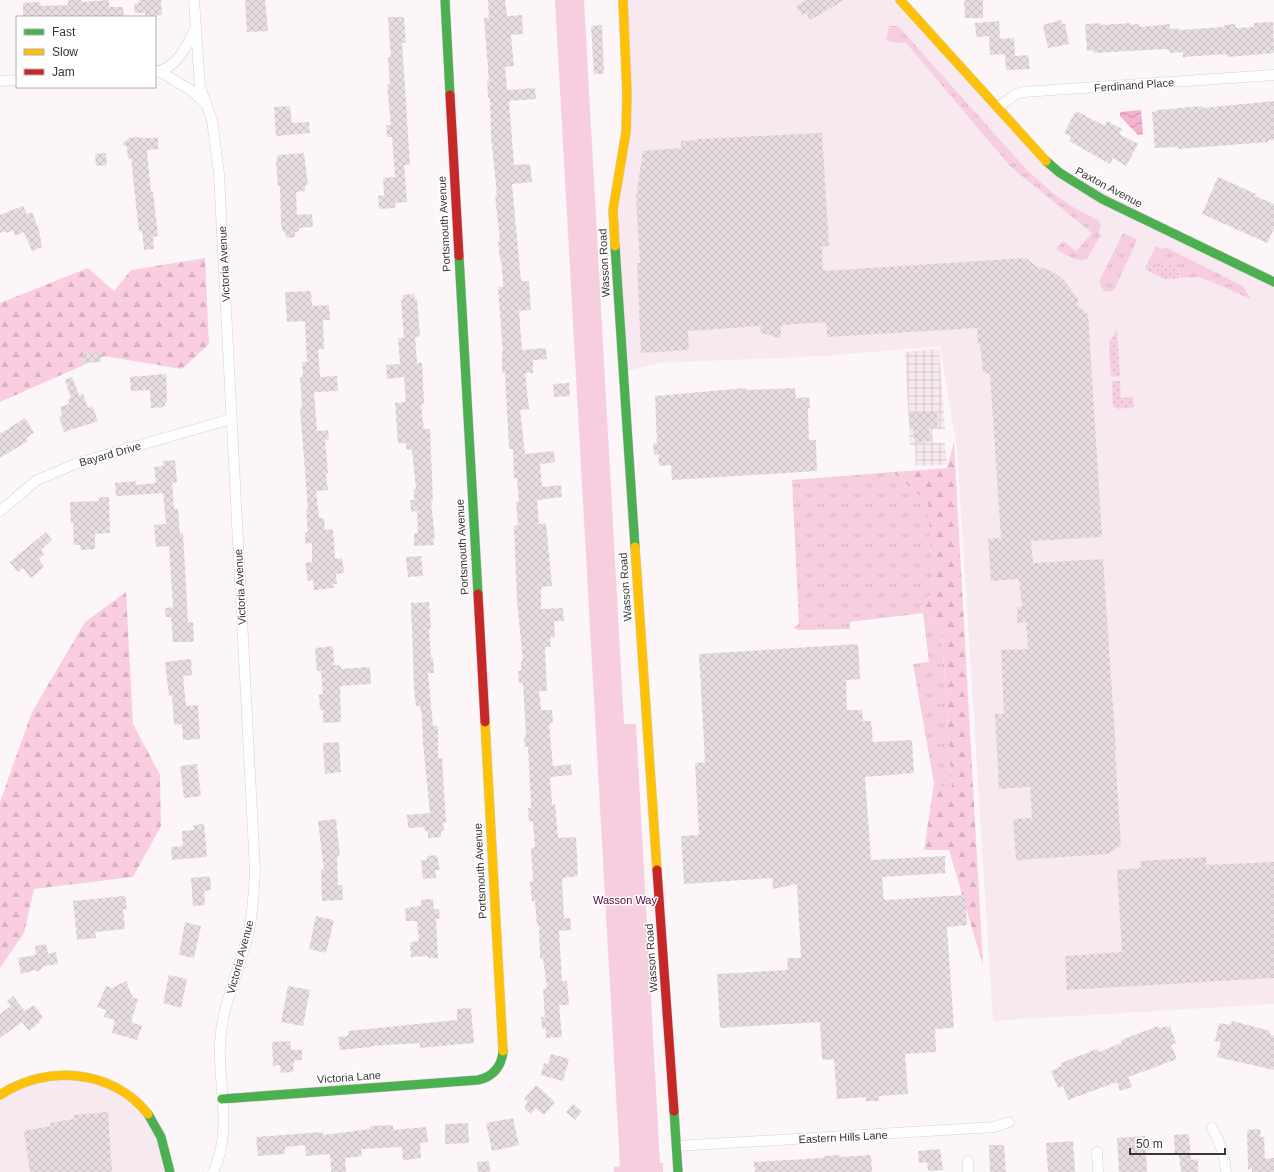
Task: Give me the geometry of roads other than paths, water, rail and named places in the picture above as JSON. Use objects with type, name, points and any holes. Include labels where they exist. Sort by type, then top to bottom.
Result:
[{"type":"street","name":"Victoria Avenue","points":[[194,0],[200,87],[212,120],[219,174],[255,871],[254,897],[249,930],[229,998],[220,1043],[223,1135],[220,1155],[213,1172]]},
{"type":"street","name":"Portsmouth Avenue","points":[[444,0],[503,1053],[497,1070],[490,1076],[478,1080]]},
{"type":"street","name":"Wasson Road","points":[[623,0],[627,94],[626,132],[613,210],[615,255],[678,1172]]},
{"type":"street","name":"Paxton Avenue","points":[[900,0],[1046,162],[1086,191],[1274,282]]},
{"type":"street","points":[[157,72],[171,64],[184,52],[195,30]]},
{"type":"street","points":[[157,72],[192,91],[205,103]]},
{"type":"street","name":"Ferdinand Place","points":[[998,107],[1016,94],[1023,92],[1274,75]]},
{"type":"street","points":[[0,81],[16,80]]},
{"type":"street","name":"Bayard Drive","points":[[0,511],[37,480],[78,463],[231,419]]},
{"type":"street","points":[[0,1095],[6,1090],[28,1082],[61,1075],[79,1075],[108,1084],[123,1092],[150,1116],[164,1145],[170,1172]]},
{"type":"street","name":"Victoria Lane","points":[[222,1099],[478,1080]]},
{"type":"street","name":"Eastern Hills Lane","points":[[677,1146],[994,1128],[1009,1122]]},
{"type":"street","points":[[1212,1128],[1220,1142],[1225,1158],[1226,1172]]},
{"type":"street","points":[[1097,1152],[1098,1172]]},
{"type":"street","points":[[968,1161],[968,1172]]},
{"type":"water","points":[[1141,110],[1143,134],[1138,135],[1120,116],[1120,112]]},
{"type":"park label","name":"Wasson Way","points":[[625,900]]}]
